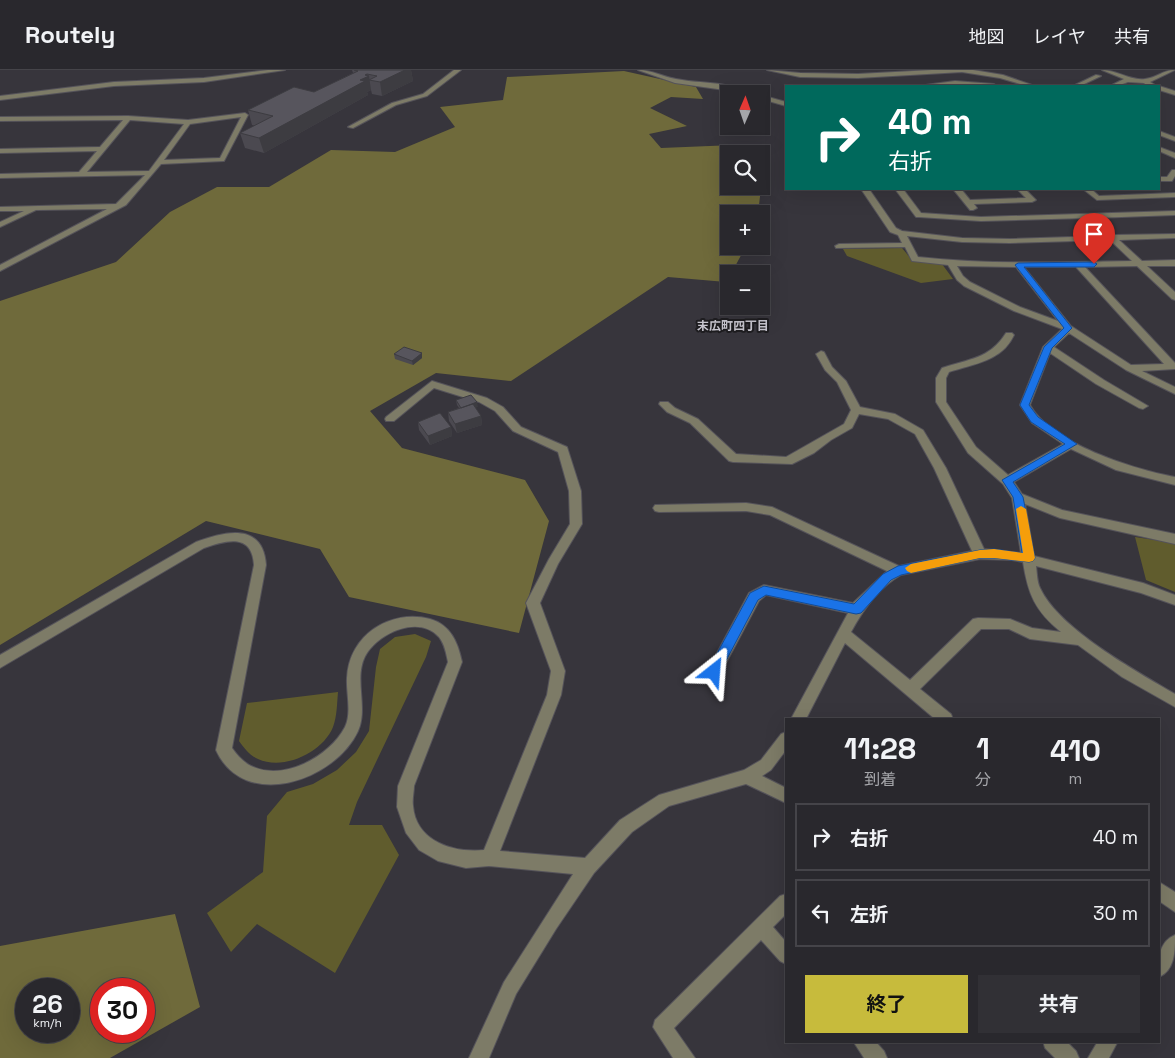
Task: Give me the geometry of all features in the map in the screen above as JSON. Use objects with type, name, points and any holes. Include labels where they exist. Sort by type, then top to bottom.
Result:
[{"type":"street","points":[[0,98],[114,84],[204,80],[282,70]]},
{"type":"street","points":[[351,127],[394,104],[425,95],[458,70]]},
{"type":"street","points":[[641,70],[676,81],[720,86]]},
{"type":"street","points":[[770,70],[800,75],[947,70],[972,71],[992,74],[1029,85]]},
{"type":"street","points":[[992,74],[1002,70]]},
{"type":"street","points":[[1105,70],[1133,80]]},
{"type":"street","points":[[1115,85],[1127,80],[1146,81],[1172,70]]},
{"type":"street","points":[[1078,85],[1098,76]]},
{"type":"street","points":[[1146,81],[1151,85]]},
{"type":"street","points":[[943,85],[955,83],[981,85]]},
{"type":"street","points":[[1160,88],[1175,92]]},
{"type":"street","points":[[770,100],[785,104]]},
{"type":"street","points":[[0,119],[128,118],[188,122],[245,115],[222,160],[158,162]]},
{"type":"street","points":[[81,174],[128,118]]},
{"type":"street","points":[[0,268],[123,203],[151,173],[188,122]]},
{"type":"street","points":[[1160,133],[1175,139]]},
{"type":"street","points":[[0,151],[102,149]]},
{"type":"street","points":[[1160,149],[1175,156]]},
{"type":"street","points":[[1160,179],[1170,178],[1175,172]]},
{"type":"street","points":[[0,176],[151,173]]},
{"type":"street","points":[[866,190],[893,230],[901,234],[981,241],[1175,236]]},
{"type":"street","points":[[900,190],[918,215],[981,219],[1175,213]]},
{"type":"street","points":[[958,190],[981,219]]},
{"type":"street","points":[[969,202],[1032,200],[1022,190]]},
{"type":"street","points":[[1088,190],[1097,198],[1175,195]]},
{"type":"street","points":[[0,209],[118,206]]},
{"type":"street","points":[[0,225],[36,208]]},
{"type":"street","points":[[1088,215],[1175,297]]},
{"type":"street","points":[[901,234],[915,258],[951,263],[1018,265],[1175,264]]},
{"type":"street","points":[[839,246],[908,245]]},
{"type":"street","points":[[951,263],[960,278],[967,284],[1017,309],[1068,328],[1129,368],[1175,390]]},
{"type":"street","points":[[1078,264],[1174,366]]},
{"type":"street","points":[[1018,265],[1068,328]]},
{"type":"street","points":[[1068,328],[1048,347],[1024,405],[1034,420],[1072,444],[1121,469],[1175,481]]},
{"type":"street","points":[[1009,335],[1007,340],[993,355],[945,370],[941,378],[942,402],[972,450],[1007,480],[1018,497],[1033,587],[1052,617],[1127,673],[1175,702]]},
{"type":"street","points":[[1048,347],[1100,382],[1143,406]]},
{"type":"street","points":[[821,354],[828,368],[841,381],[856,410]]},
{"type":"street","points":[[1129,368],[1174,366]]},
{"type":"street","points":[[390,419],[432,384],[484,400],[499,408],[517,428],[563,450],[576,491],[576,524],[552,562],[533,602],[558,671],[554,695],[489,858]]},
{"type":"street","points":[[664,404],[671,410],[694,421],[733,458],[788,461],[810,450],[827,436],[848,426],[856,410]]},
{"type":"street","points":[[856,410],[891,416],[919,432],[940,468],[980,554]]},
{"type":"street","points":[[1007,480],[1072,444]]},
{"type":"street","points":[[1018,497],[1060,514],[1175,539]]},
{"type":"street","points":[[659,508],[746,507],[772,511],[898,571]]},
{"type":"street","points":[[0,662],[200,544],[226,536],[250,540],[257,546],[261,555],[260,565],[224,750],[236,765],[254,775],[276,778],[300,773],[322,762],[341,746],[353,726],[356,664],[360,651],[370,639],[382,630],[397,624],[427,623],[440,628],[449,637],[455,649],[455,662],[406,786],[406,807],[412,827],[425,844],[444,855],[466,860],[489,858],[588,867]]},
{"type":"street","points":[[799,718],[856,609],[887,577],[898,571],[980,554],[994,553],[1029,558],[1143,588],[1175,600]]},
{"type":"street","points":[[714,672],[754,597],[764,590],[856,609]]},
{"type":"street","points":[[910,689],[978,623],[1010,624],[1030,633],[1081,640]]},
{"type":"street","points":[[844,634],[945,718]]},
{"type":"street","points":[[479,1058],[510,988],[588,867],[626,826],[665,800],[747,776],[766,765],[785,740]]},
{"type":"street","points":[[747,776],[785,795]]},
{"type":"street","points":[[1160,891],[1175,903]]},
{"type":"street","points":[[685,1058],[662,1027],[785,903]]},
{"type":"street","points":[[761,927],[785,954]]},
{"type":"street","points":[[1160,966],[1175,944]]},
{"type":"street","points":[[864,1043],[877,1058]]},
{"type":"street","points":[[1054,1043],[1069,1058]]},
{"type":"shaded area","points":[[624,71],[696,87],[703,99],[671,97],[650,108],[687,126],[649,134],[661,148],[720,146],[720,195],[760,195],[759,205],[720,205],[720,255],[741,255],[736,265],[720,265],[720,281],[668,277],[511,381],[436,373],[370,411],[402,448],[525,480],[549,521],[519,633],[349,597],[320,549],[206,521],[0,645],[0,301],[116,262],[170,212],[217,187],[269,187],[331,150],[395,152],[455,127],[440,107],[503,100],[507,77]]},
{"type":"shaded area","points":[[902,248],[912,260],[942,264],[953,279],[921,283],[847,256],[843,249]]},
{"type":"shaded area","points":[[1135,537],[1175,543],[1175,592],[1146,580]]},
{"type":"shaded area","points":[[415,634],[431,641],[426,657],[357,802],[349,825],[382,825],[399,855],[335,973],[257,924],[231,952],[207,913],[263,872],[267,816],[287,792],[313,784],[337,770],[356,752],[369,731],[376,667],[380,649],[395,637]]},
{"type":"shaded area","points":[[338,692],[337,710],[333,727],[321,744],[302,757],[279,763],[268,762],[252,756],[239,741],[247,703]]},
{"type":"shaded area","points":[[175,914],[200,1007],[155,1032],[155,978],[90,978],[90,1043],[136,1043],[110,1058],[0,1058],[0,946]]},
{"type":"building","points":[[354,70],[405,70],[380,82],[369,80],[377,76],[367,74],[365,75],[369,76],[360,80],[365,81],[259,138],[240,133],[273,116],[248,110],[294,87],[314,92],[358,71]]},
{"type":"building","points":[[404,347],[422,353],[412,361],[394,354]]},
{"type":"building","points":[[471,395],[477,402],[461,408],[456,400]]},
{"type":"building","points":[[473,404],[481,416],[455,424],[448,412]]},
{"type":"building","points":[[440,413],[451,427],[428,436],[418,422]]},
{"type":"slow traffic","points":[[911,568],[980,554],[994,553],[1029,558],[1021,509]]},
{"type":"district","name":"末広町四丁目","points":[[733,326]]},
{"type":"route","points":[[714,672],[754,597],[764,590],[856,609],[887,577],[898,571],[980,554],[994,553],[1029,558],[1018,497],[1007,480],[1072,444],[1034,420],[1024,405],[1048,347],[1068,328],[1018,265],[1094,264]]}]
